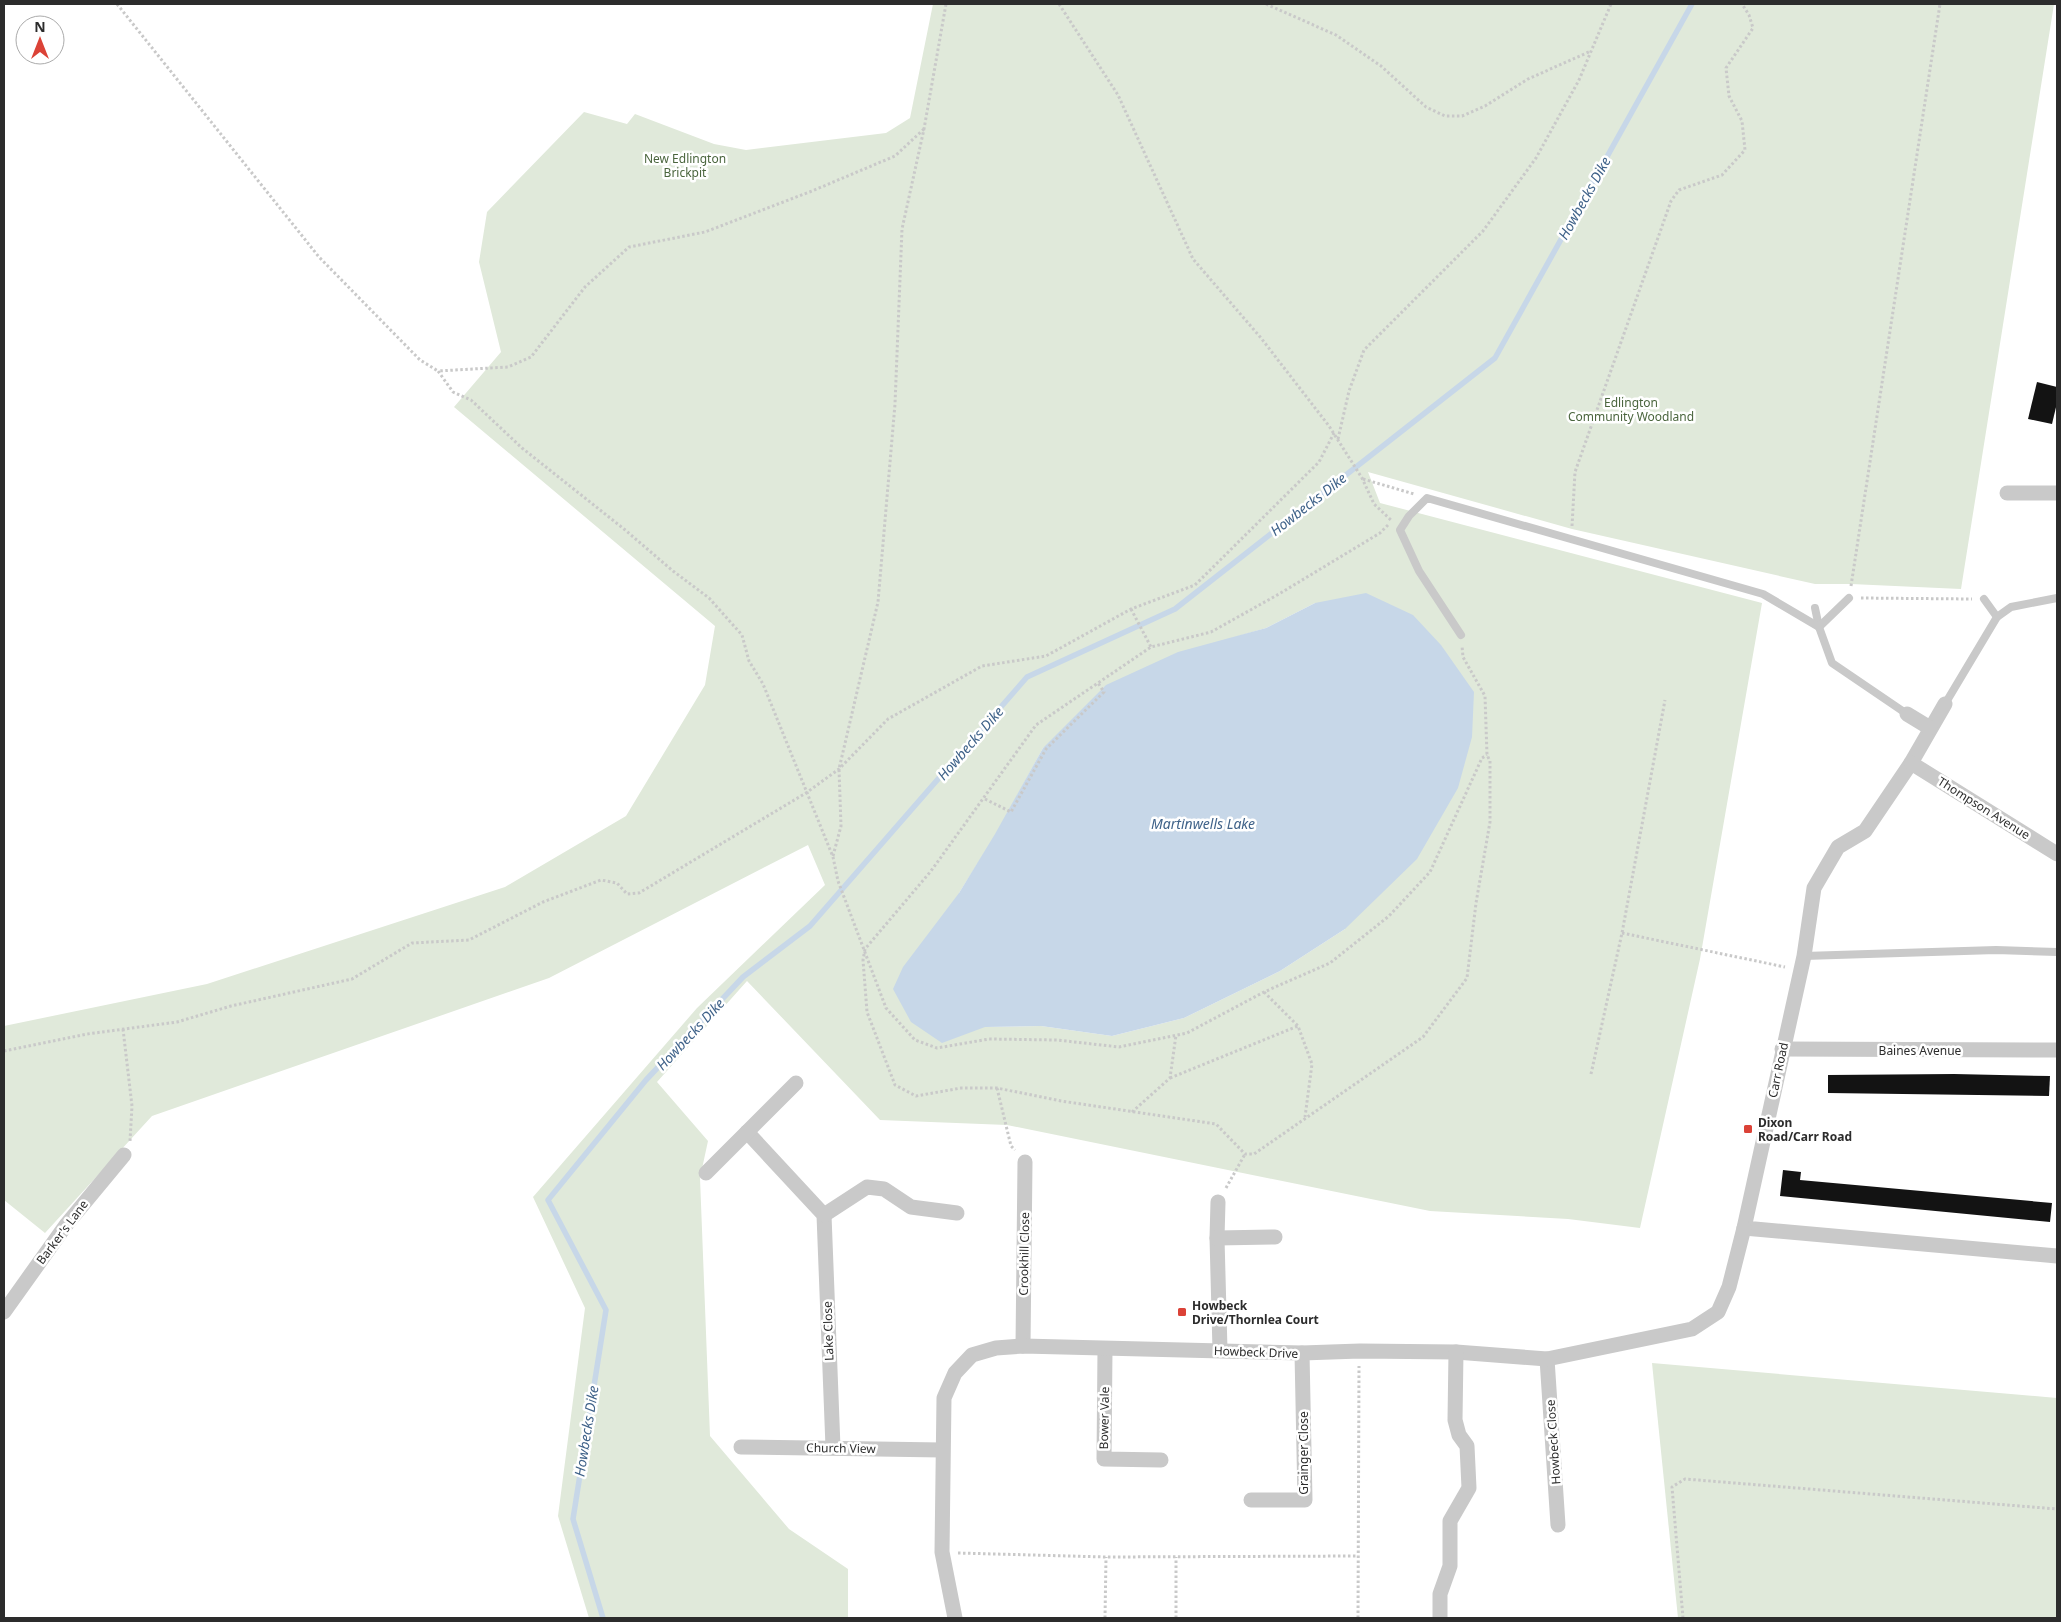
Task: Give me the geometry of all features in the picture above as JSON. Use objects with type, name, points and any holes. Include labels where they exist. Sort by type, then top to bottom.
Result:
[{"type":"street","points":[[2007,493],[2057,493]]},
{"type":"street","name":"Carr Road","points":[[1744,1228],[1802,963],[1814,888],[1838,847],[1865,831],[1911,763],[1945,704]]},
{"type":"street","points":[[1907,714],[1930,728]]},
{"type":"street","name":"Thompson Avenue","points":[[1911,763],[2057,854]]},
{"type":"street","name":"Baines Avenue","points":[[1782,1049],[2057,1050]]},
{"type":"street","points":[[706,1173],[796,1083]]},
{"type":"street","points":[[747,1132],[824,1215],[867,1187],[884,1189],[911,1207],[957,1213]]},
{"type":"street","name":"Barker's Lane","points":[[4,1312],[66,1225],[124,1155]]},
{"type":"street","name":"Crookhill Close","points":[[1023,1346],[1025,1162]]},
{"type":"street","points":[[1218,1202],[1220,1350]]},
{"type":"street","name":"Lake Close","points":[[824,1215],[833,1447]]},
{"type":"street","points":[[1744,1228],[2057,1256]]},
{"type":"street","name":"Howbeck Drive","points":[[955,1618],[942,1552],[944,1398],[955,1373],[972,1355],[996,1348],[1023,1346],[1302,1353],[1360,1351],[1456,1352],[1547,1360],[1692,1329],[1718,1312],[1729,1287],[1744,1228]]},
{"type":"street","points":[[1217,1238],[1275,1237]]},
{"type":"street","name":"Bower Vale","points":[[1105,1349],[1104,1459],[1161,1460]]},
{"type":"street","points":[[1440,1618],[1440,1594],[1450,1566],[1450,1520],[1469,1488],[1467,1446],[1459,1435],[1455,1420],[1456,1352]]},
{"type":"street","name":"Grainger Close","points":[[1251,1500],[1304,1500],[1302,1353]]},
{"type":"street","name":"Howbeck Close","points":[[1547,1360],[1558,1525]]},
{"type":"street","name":"Church View","points":[[740,1447],[942,1450]]},
{"type":"lane","points":[[1461,635],[1420,571],[1400,530],[1409,516],[1427,498],[1763,594],[1819,627]]},
{"type":"lane","points":[[1819,627],[1849,598]]},
{"type":"lane","points":[[1945,704],[1997,617],[2011,607],[2057,598]]},
{"type":"lane","points":[[1984,599],[1997,617]]},
{"type":"lane","points":[[1815,608],[1819,627],[1832,664],[1907,714]]},
{"type":"lane","points":[[1802,963],[1996,950],[2057,952]]},
{"type":"path","points":[[117,4],[319,257],[420,360],[438,371],[453,392],[471,400],[522,448],[709,598],[742,635],[749,661],[762,684],[833,857],[838,881],[886,1008],[916,1040],[937,1048],[989,1039],[1057,1040],[1119,1047],[1187,1033],[1264,992],[1330,963],[1389,916],[1430,872],[1482,758],[1487,755]]},
{"type":"path","points":[[833,857],[841,826],[839,769],[878,602],[895,404],[902,229],[924,129],[946,4]]},
{"type":"path","points":[[1059,4],[1118,95],[1193,259],[1261,338],[1334,433],[1362,478],[1374,504],[1400,530]]},
{"type":"path","points":[[1266,4],[1336,35],[1381,66],[1426,107],[1445,116],[1462,116],[1485,106],[1528,79],[1591,51]]},
{"type":"path","points":[[1338,440],[1349,391],[1364,350],[1484,231],[1536,158],[1579,80],[1611,4]]},
{"type":"path","points":[[1570,539],[1576,472],[1671,201],[1679,190],[1722,175],[1746,150],[1742,121],[1729,96],[1726,68],[1753,28],[1749,15],[1742,4]]},
{"type":"path","points":[[1940,4],[1849,598],[1984,599]]},
{"type":"path","points":[[438,371],[508,367],[531,357],[585,287],[629,247],[705,232],[812,191],[895,156],[924,129]]},
{"type":"path","points":[[4,1051],[87,1034],[177,1022],[231,1006],[352,979],[412,943],[469,940],[543,902],[601,880],[617,883],[626,894],[639,893],[806,794],[839,769],[888,719],[982,666],[1046,656],[1131,609],[1195,585],[1319,462],[1334,433]]},
{"type":"path","points":[[1362,478],[1427,498]]},
{"type":"path","points":[[1392,521],[1380,534],[1280,594],[1211,632],[1151,647],[1036,725],[985,799],[931,871],[865,949],[863,960],[867,1012],[895,1085],[916,1096],[960,1088],[997,1088],[1132,1112],[1216,1124],[1245,1154],[1254,1154],[1305,1117],[1424,1037],[1467,978],[1476,903],[1490,822],[1490,761],[1487,755],[1485,696],[1463,657],[1461,635]]},
{"type":"path","points":[[1131,609],[1151,647]]},
{"type":"path","points":[[985,799],[1011,812],[1046,749],[1104,692],[1098,683]]},
{"type":"path","points":[[1591,1074],[1622,933],[1665,700]]},
{"type":"path","points":[[1622,933],[1802,963]]},
{"type":"path","points":[[1264,992],[1298,1026],[1312,1064],[1305,1117]]},
{"type":"path","points":[[1132,1112],[1170,1078],[1298,1026]]},
{"type":"path","points":[[122,1029],[132,1106],[129,1143],[124,1155]]},
{"type":"path","points":[[1170,1078],[1176,1035]]},
{"type":"path","points":[[997,1088],[1011,1146],[1025,1162]]},
{"type":"path","points":[[1218,1202],[1245,1154]]},
{"type":"path","points":[[1358,1618],[1360,1351]]},
{"type":"path","points":[[1683,1618],[1672,1487],[1685,1479],[2057,1509]]},
{"type":"path","points":[[942,1552],[1106,1557],[1357,1556]]},
{"type":"path","points":[[1105,1618],[1106,1557]]},
{"type":"path","points":[[1176,1557],[1176,1618]]},
{"type":"green space","points":[[933,4],[2054,4],[1961,589],[1815,584],[1572,529],[1368,472],[1380,503],[1762,603],[1700,959],[1640,1228],[1568,1219],[1430,1211],[1007,1125],[880,1120],[747,981],[657,1082],[708,1141],[700,1178],[710,1436],[789,1529],[848,1569],[848,1618],[589,1618],[558,1516],[585,1308],[533,1197],[697,1008],[825,885],[808,845],[549,978],[152,1116],[45,1233],[4,1200],[4,1026],[207,984],[505,887],[626,816],[705,685],[715,626],[454,407],[501,352],[479,262],[487,212],[584,112],[627,124],[635,114],[714,144],[746,150],[886,133],[910,118]],"holes":[[[1315,603],[1345,929],[1280,971],[1184,1018],[1112,1036],[1041,1026],[985,1027],[959,893],[996,834],[1043,748],[1225,640],[1266,628]]]},
{"type":"green space","points":[[1652,1363],[2057,1398],[2057,1618],[1678,1618]]},
{"type":"water","name":"Martinwells Lake","points":[[1366,593],[1413,615],[1441,645],[1474,692],[1472,737],[1458,788],[1417,859],[1345,929],[1280,971],[1184,1018],[1112,1036],[1041,1026],[985,1027],[942,1043],[911,1022],[893,989],[903,967],[959,893],[995,834],[1043,748],[1106,685],[1178,652],[1266,628],[1315,603]]},
{"type":"building","points":[[2037,382],[2057,387],[2057,403],[2052,424],[2028,419]]},
{"type":"building","points":[[1954,1074],[2050,1076],[2049,1096],[1828,1093],[1828,1075]]},
{"type":"building","points":[[1783,1170],[1801,1172],[1800,1180],[2052,1203],[2050,1222],[1780,1196]]},
{"type":"waterway","name":"Howbecks Dike","points":[[603,1618],[573,1519],[606,1310],[548,1200],[646,1080],[743,977],[810,926],[1027,677],[1175,609],[1495,358],[1692,4]]},
{"type":"place","name":"Dixon Road/Carr Road","points":[[1748,1129]]},
{"type":"place","name":"Howbeck Drive/Thornlea Court","points":[[1182,1312]]},
{"type":"park label","name":"New Edlington Brickpit","points":[[685,165]]},
{"type":"park label","name":"Edlington Community Woodland","points":[[1631,409]]}]
